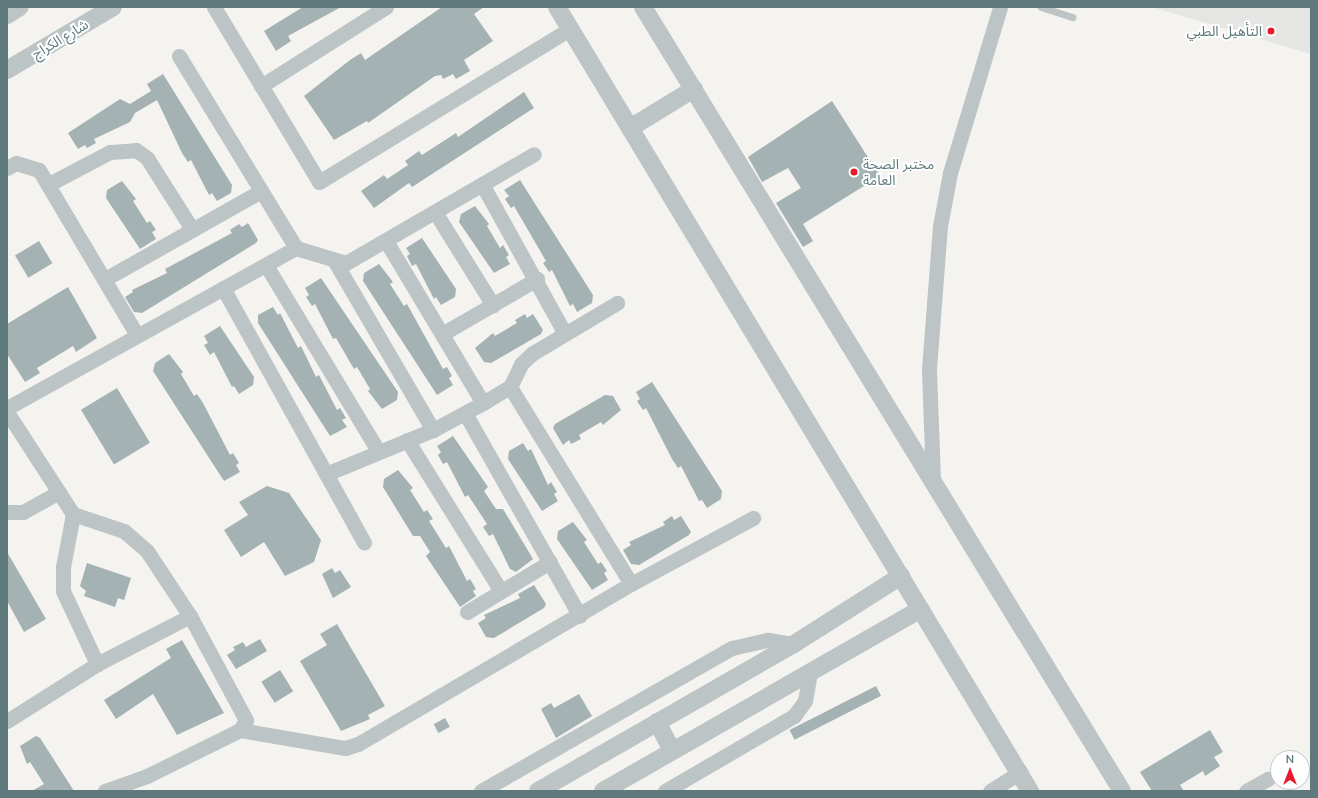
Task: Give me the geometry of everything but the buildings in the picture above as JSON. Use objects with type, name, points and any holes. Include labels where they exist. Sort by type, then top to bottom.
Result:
[{"type":"street","points":[[7,15],[20,7]]},
{"type":"street","name":"شارع الكراج","points":[[7,70],[113,7]]},
{"type":"street","points":[[214,7],[319,182],[570,29]]},
{"type":"street","points":[[261,86],[386,7]]},
{"type":"street","points":[[557,7],[1020,772],[1030,791]]},
{"type":"street","points":[[643,7],[1122,791]]},
{"type":"street","points":[[933,480],[929,369],[940,226],[950,173],[1000,7]]},
{"type":"street","points":[[179,56],[296,248],[334,260],[346,263],[355,260],[534,154]]},
{"type":"street","points":[[630,128],[694,89]]},
{"type":"street","points":[[50,184],[110,152],[136,150],[147,158],[192,229]]},
{"type":"street","points":[[7,168],[16,163],[29,165],[39,170],[50,184],[137,335]]},
{"type":"street","points":[[482,184],[537,279],[565,334]]},
{"type":"street","points":[[104,279],[261,191]]},
{"type":"street","points":[[435,212],[493,305]]},
{"type":"street","points":[[386,241],[483,403]]},
{"type":"street","points":[[7,408],[296,248]]},
{"type":"street","points":[[334,260],[433,430]]},
{"type":"street","points":[[266,265],[379,452]]},
{"type":"street","points":[[442,334],[537,279]]},
{"type":"street","points":[[223,288],[364,542]]},
{"type":"street","points":[[326,474],[433,430],[483,403],[510,387],[521,364],[565,334],[617,303]]},
{"type":"street","points":[[510,387],[631,584]]},
{"type":"street","points":[[7,412],[73,514],[124,532],[147,551],[190,616],[246,720],[240,730],[147,776],[105,791]]},
{"type":"street","points":[[465,413],[580,616]]},
{"type":"street","points":[[407,440],[501,591]]},
{"type":"street","points":[[7,512],[22,512],[59,492]]},
{"type":"street","points":[[73,514],[63,567],[63,591],[97,664]]},
{"type":"street","points":[[240,730],[345,748],[358,744],[580,616],[631,584],[753,518]]},
{"type":"street","points":[[466,612],[550,562]]},
{"type":"street","points":[[538,791],[794,644],[901,576]]},
{"type":"street","points":[[603,791],[672,750],[921,609]]},
{"type":"street","points":[[7,721],[97,664],[190,616]]},
{"type":"street","points":[[481,791],[732,648],[768,640],[794,644]]},
{"type":"street","points":[[665,791],[794,716],[806,701],[810,672]]},
{"type":"street","points":[[657,722],[672,750]]},
{"type":"street","points":[[990,791],[1020,772]]},
{"type":"street","points":[[1246,791],[1268,779]]},
{"type":"lane","points":[[1041,7],[1072,17]]},
{"type":"shaded area","name":"التأهيل الطبي","points":[[1152,7],[1311,7],[1311,54]]},
{"type":"place","name":"التأهيل الطبي","points":[[1271,31]]},
{"type":"place","name":"مختبر الصحة العامة","points":[[854,172]]}]
